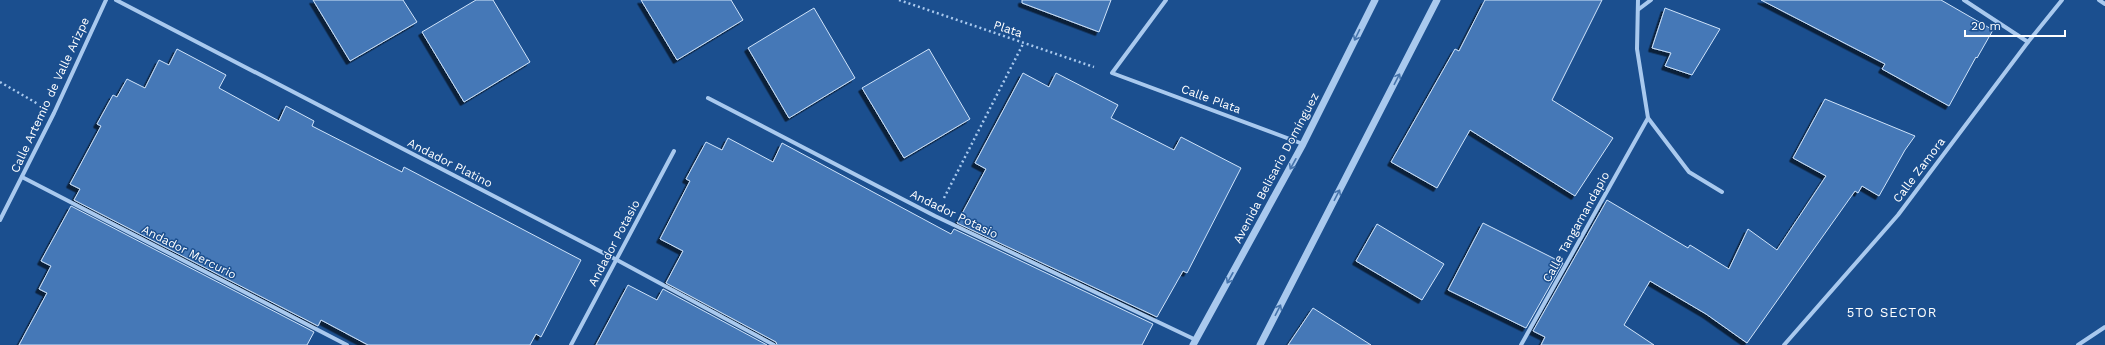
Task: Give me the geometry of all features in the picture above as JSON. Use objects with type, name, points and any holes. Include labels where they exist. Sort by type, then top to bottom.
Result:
[{"type":"street","name":"Calle Artemio de Valle Arizpe","points":[[0,220],[54,113],[106,0]]},
{"type":"street","name":"Andador Platino","points":[[116,0],[617,260],[774,345]]},
{"type":"street","points":[[1112,73],[1166,0]]},
{"type":"street","name":"Avenida Belisario Domínguez","points":[[1194,343],[1303,144],[1375,0]]},
{"type":"street","points":[[1260,345],[1437,0]]},
{"type":"street","points":[[1638,0],[1637,48],[1648,118],[1689,172],[1722,192]]},
{"type":"street","points":[[1638,9],[1651,0]]},
{"type":"street","points":[[1964,0],[2028,42]]},
{"type":"street","name":"Calle Zamora","points":[[1784,345],[1898,215],[2028,42],[2062,0]]},
{"type":"street","points":[[2099,0],[2105,4]]},
{"type":"street","name":"Calle Plata","points":[[1112,73],[1303,144]]},
{"type":"street","name":"Andador Potasio","points":[[708,98],[935,216],[1194,343]]},
{"type":"street","name":"Calle Tangamandapio","points":[[1522,345],[1648,118]]},
{"type":"street","name":"Andador Potasio","points":[[571,345],[674,151]]},
{"type":"street","name":"Andador Mercurio","points":[[22,177],[347,345]]},
{"type":"street","points":[[2078,345],[2105,327]]},
{"type":"path","name":"Plata","points":[[899,0],[1023,44],[1112,73]]},
{"type":"path","points":[[935,216],[1023,44]]},
{"type":"path","points":[[0,82],[54,113]]},
{"type":"building","points":[[313,0],[403,0],[417,22],[350,61]]},
{"type":"building","points":[[476,0],[493,0],[530,62],[464,102],[422,32]]},
{"type":"building","points":[[641,0],[731,0],[743,20],[677,60]]},
{"type":"building","points":[[1022,0],[1111,0],[1099,32],[1022,3]]},
{"type":"building","points":[[1485,0],[1602,0],[1552,100],[1613,138],[1575,196],[1470,130],[1437,188],[1391,162],[1455,49],[1459,51]]},
{"type":"building","points":[[1761,0],[1941,0],[1993,30],[1949,106],[1882,69],[1885,64]]},
{"type":"building","points":[[814,8],[855,78],[789,118],[748,48]]},
{"type":"building","points":[[1665,8],[1720,29],[1692,75],[1665,66],[1671,53],[1652,48]]},
{"type":"building","points":[[177,49],[226,75],[219,88],[279,121],[286,106],[314,121],[312,126],[402,172],[404,167],[581,260],[541,337],[536,334],[530,345],[368,345],[321,320],[318,326],[74,200],[80,189],[70,184],[101,126],[97,124],[113,95],[117,97],[127,79],[145,88],[159,60],[169,65]]},
{"type":"building","points":[[929,49],[970,119],[904,158],[862,88]]},
{"type":"building","points":[[1023,73],[1049,87],[1056,73],[1118,105],[1111,118],[1174,150],[1181,137],[1241,168],[1187,273],[1183,271],[1157,317],[957,223],[986,169],[975,163]]},
{"type":"building","points":[[1825,99],[1915,136],[1905,150],[1879,196],[1862,186],[1858,193],[1855,191],[1747,343],[1706,314],[1650,281],[1624,325],[1654,345],[1541,345],[1545,337],[1533,331],[1607,200],[1688,248],[1690,245],[1729,269],[1748,229],[1777,250],[1826,176],[1793,158]]},
{"type":"building","points":[[728,138],[773,162],[782,143],[951,234],[954,229],[1153,324],[1142,345],[777,345],[776,342],[666,283],[683,251],[660,239],[690,181],[686,179],[706,142],[722,150]]},
{"type":"building","points":[[71,206],[314,332],[307,345],[19,345],[47,293],[39,289],[51,266],[41,261]]},
{"type":"building","points":[[1483,223],[1563,263],[1526,328],[1448,290]]},
{"type":"building","points":[[1377,224],[1444,264],[1422,300],[1356,261]]},
{"type":"building","points":[[628,285],[657,300],[663,289],[767,345],[596,345]]},
{"type":"building","points":[[1313,308],[1371,345],[1288,345]]},
{"type":"district","name":"5TO SECTOR","points":[[1892,312]]}]
